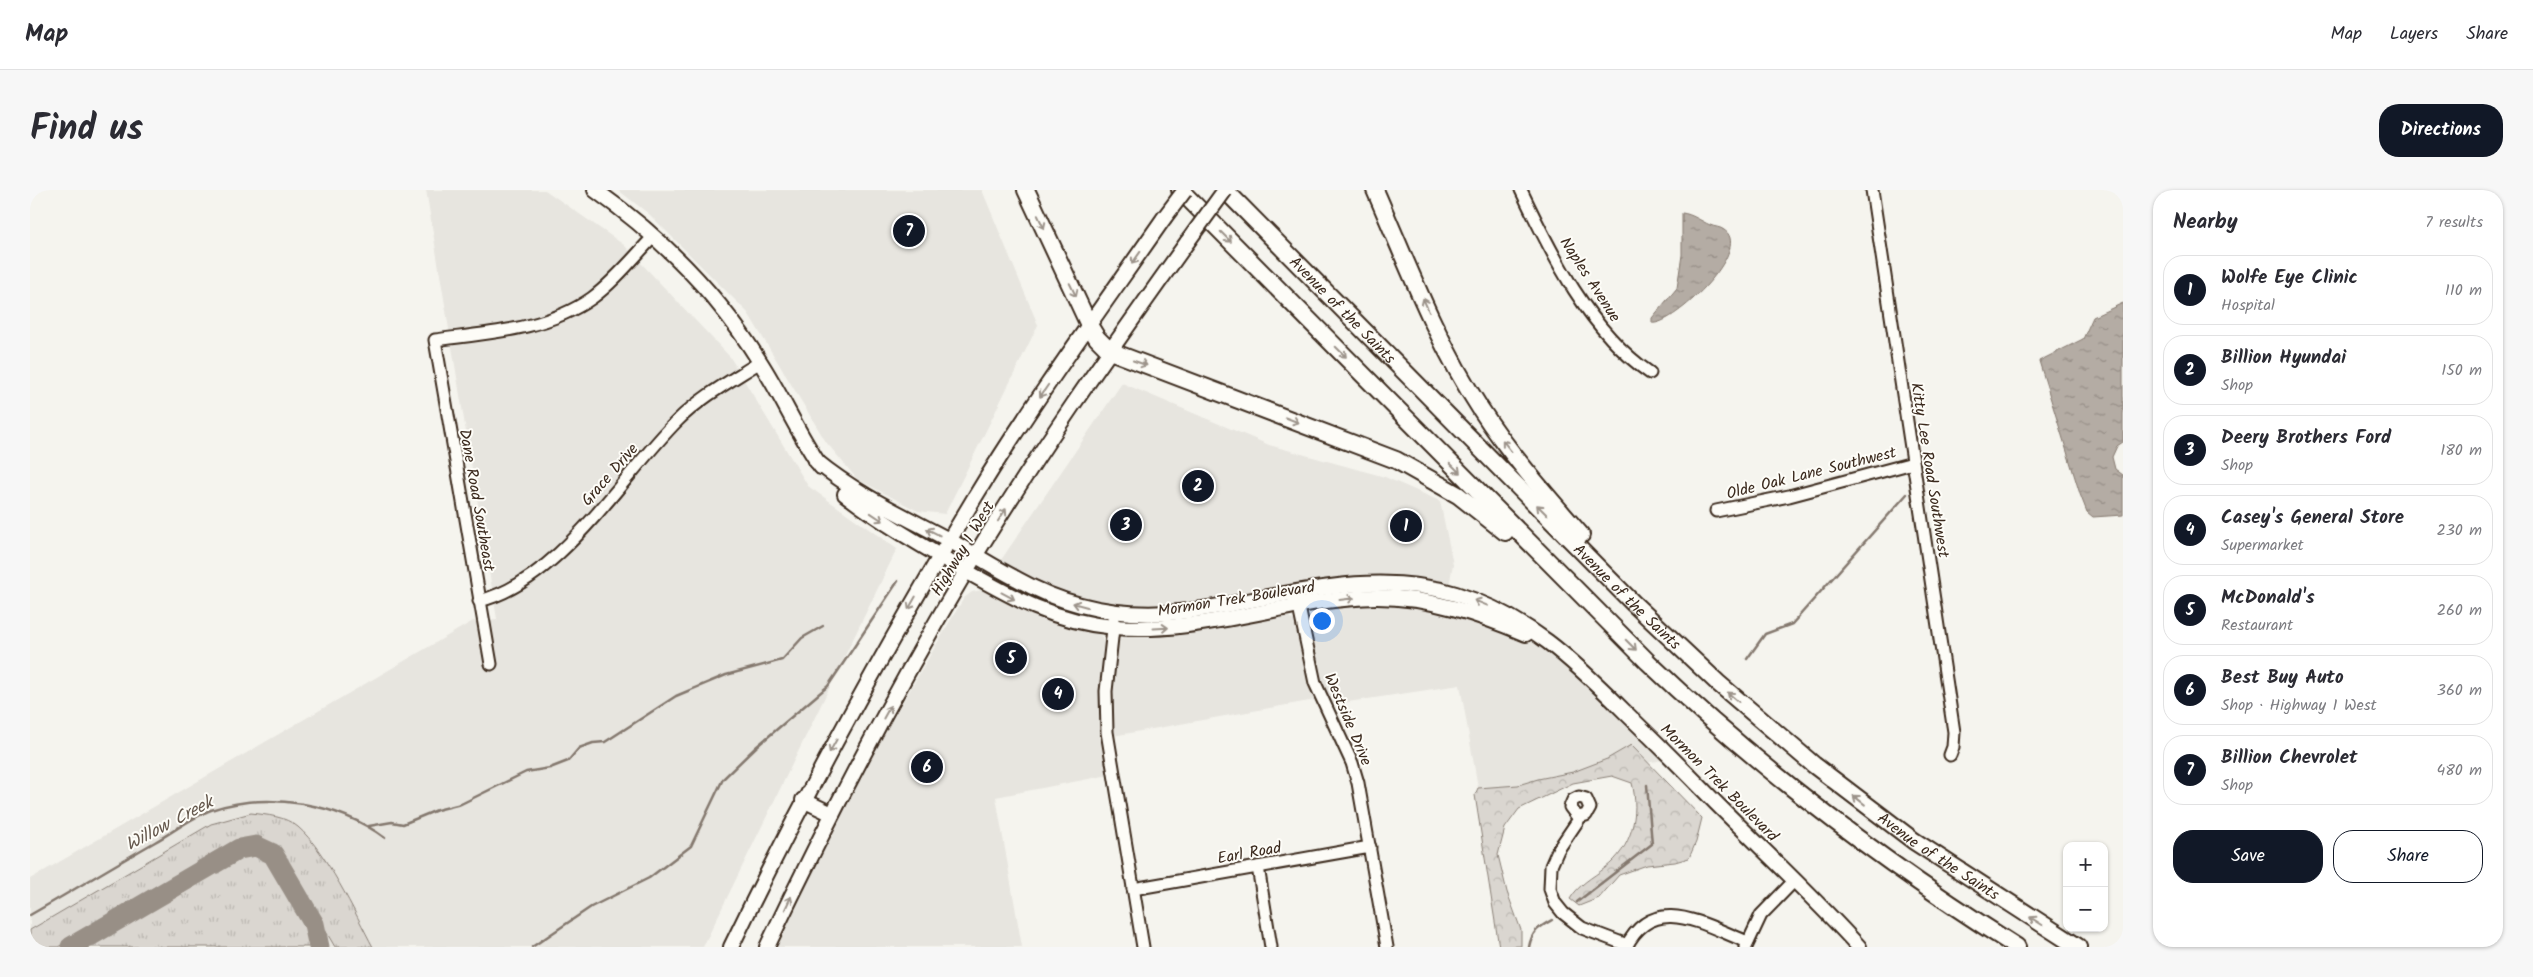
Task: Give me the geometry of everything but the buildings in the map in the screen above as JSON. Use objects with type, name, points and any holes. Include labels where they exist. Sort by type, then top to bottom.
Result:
[{"type":"highway","points":[[1026,190],[1089,325],[1097,338],[1110,351],[1376,451],[1422,472],[1458,495],[1490,519],[1612,626]]},
{"type":"highway","name":"Avenue of the Saints","points":[[1180,190],[1612,626],[1705,715],[1811,804],[1912,878],[2017,947]]},
{"type":"highway","name":"Avenue of the Saints","points":[[1225,190],[1674,643],[1796,751],[1868,807],[1962,873],[2078,947]]},
{"type":"highway","points":[[1374,190],[1445,345],[1479,407],[1504,442],[1570,523],[1674,643]]},
{"type":"main road","name":"Mormon Trek Boulevard","points":[[595,190],[654,236],[710,294],[760,362],[816,460],[839,489],[941,557],[1017,601],[1059,616],[1114,620],[1159,628],[1185,626],[1298,600],[1358,598],[1421,601],[1473,613],[1553,646],[1587,674],[1859,947]]},
{"type":"main road","name":"Highway 1 West","points":[[731,947],[803,800],[914,598],[1009,444],[1089,325],[1185,190]]},
{"type":"main road","name":"Highway 1 West","points":[[767,947],[862,756],[975,556],[1110,351],[1225,190]]},
{"type":"main road","name":"Mormon Trek Boulevard","points":[[816,460],[862,495],[975,556],[1048,594],[1114,620]]},
{"type":"main road","points":[[803,800],[832,814]]},
{"type":"street","name":"Naples Avenue","points":[[1521,190],[1555,257],[1587,307],[1628,358],[1650,373]]},
{"type":"street","name":"Kitty Lee Road Southwest","points":[[1872,190],[1954,732],[1953,747],[1950,755]]},
{"type":"street","name":"Dane Road Southeast","points":[[490,664],[435,340],[517,328],[547,320],[572,310],[593,297],[612,281],[654,236]]},
{"type":"street","name":"Grace Drive","points":[[478,601],[499,594],[520,583],[555,556],[677,421],[703,400],[760,362]]},
{"type":"street","name":"Olde Oak Lane Southwest","points":[[1716,511],[1788,496],[1913,463]]},
{"type":"street","name":"Westside Drive","points":[[1298,600],[1314,683],[1352,763],[1358,783],[1387,947]]},
{"type":"street","points":[[1114,620],[1106,691],[1107,726],[1143,947]]},
{"type":"street","points":[[1579,816],[1575,827],[1558,850],[1551,866],[1550,889],[1555,903],[1563,913],[1582,928],[1626,946],[1643,924],[1662,915],[1674,915],[1691,920],[1747,945],[1762,915],[1794,881]]},
{"type":"street","name":"Earl Road","points":[[1133,889],[1370,847]]},
{"type":"street","points":[[1258,867],[1271,947]]},
{"type":"shaded area","points":[[426,190],[545,190],[624,245],[730,357],[808,486],[897,549],[703,947],[30,947],[30,879],[473,621],[497,619]]},
{"type":"shaded area","points":[[618,190],[982,190],[1038,325],[945,514],[918,511],[857,479],[826,442],[748,313],[649,214]]},
{"type":"shaded area","points":[[1122,383],[1269,445],[1385,477],[1440,501],[1453,564],[1449,586],[1425,581],[1166,608],[1104,605],[1064,594],[1010,569],[1001,560]]},
{"type":"shaded area","points":[[986,589],[1066,625],[1095,632],[1102,637],[1105,644],[1101,703],[1109,775],[996,797],[1022,947],[775,947],[873,753],[953,616],[964,598],[972,592]]},
{"type":"shaded area","points":[[1342,603],[1409,603],[1514,631],[1564,663],[1663,760],[1479,793],[1460,685],[1328,705],[1317,673],[1308,621],[1309,615],[1316,608]]},
{"type":"shaded area","points":[[1284,614],[1295,621],[1302,659],[1315,700],[1113,736],[1112,686],[1119,640],[1125,634]]},
{"type":"green space","points":[[1631,745],[1702,818],[1696,842],[1689,858],[1675,862],[1647,865],[1619,875],[1599,898],[1579,906],[1570,899],[1582,885],[1605,868],[1622,851],[1632,830],[1635,807],[1632,783],[1612,776],[1573,783],[1519,809],[1505,828],[1498,855],[1507,892],[1521,930],[1521,946],[1499,947],[1475,795],[1478,788],[1518,785],[1573,772],[1607,759]]},
{"type":"green space","points":[[251,813],[287,820],[298,827],[309,838],[339,883],[373,947],[335,947],[282,856],[268,843],[251,840],[238,843],[58,947],[30,947],[30,930],[211,824]]},
{"type":"green space","points":[[253,854],[261,857],[269,864],[294,900],[311,934],[309,947],[84,947],[226,864]]},
{"type":"water","points":[[1682,213],[1724,230],[1730,240],[1728,253],[1720,269],[1691,300],[1676,313],[1662,321],[1652,323],[1652,318],[1677,288],[1682,255]]},
{"type":"water","points":[[2123,303],[2123,442],[2117,446],[2112,457],[2115,469],[2123,475],[2123,515],[2093,517],[2087,512],[2080,494],[2039,361],[2083,339],[2093,317]]},
{"type":"waterway","points":[[1747,659],[1765,634],[1792,624],[1907,494]]},
{"type":"waterway","points":[[532,947],[591,907],[649,878],[691,846],[723,779],[756,747],[828,686],[898,581]]},
{"type":"waterway","points":[[369,826],[392,822],[403,824],[437,810],[461,804],[526,772],[550,768],[568,761],[579,748],[593,743],[605,742],[676,696],[726,675],[782,660],[802,638],[823,626]]},
{"type":"waterway","points":[[1577,902],[1652,844],[1647,785]]},
{"type":"waterway","name":"Willow Creek","points":[[30,915],[197,817],[211,810],[233,804],[256,801],[302,804],[346,816],[385,838]]},
{"type":"waterway","points":[[1529,947],[1536,930],[1552,920]]},
{"type":"taxiway","points":[[71,947],[239,849],[256,846],[273,854],[314,924],[319,947]]},
{"type":"place","name":"Billion Chevrolet","points":[[909,231]]},
{"type":"place","name":"Billion Hyundai","points":[[1198,486]]},
{"type":"place","name":"Deery Brothers Ford","points":[[1126,525]]},
{"type":"place","name":"Wolfe Eye Clinic","points":[[1406,526]]},
{"type":"place","name":"McDonald's","points":[[1011,658]]},
{"type":"place","name":"Casey's General Store","points":[[1058,694]]},
{"type":"place","name":"Best Buy Auto","points":[[927,767]]}]
